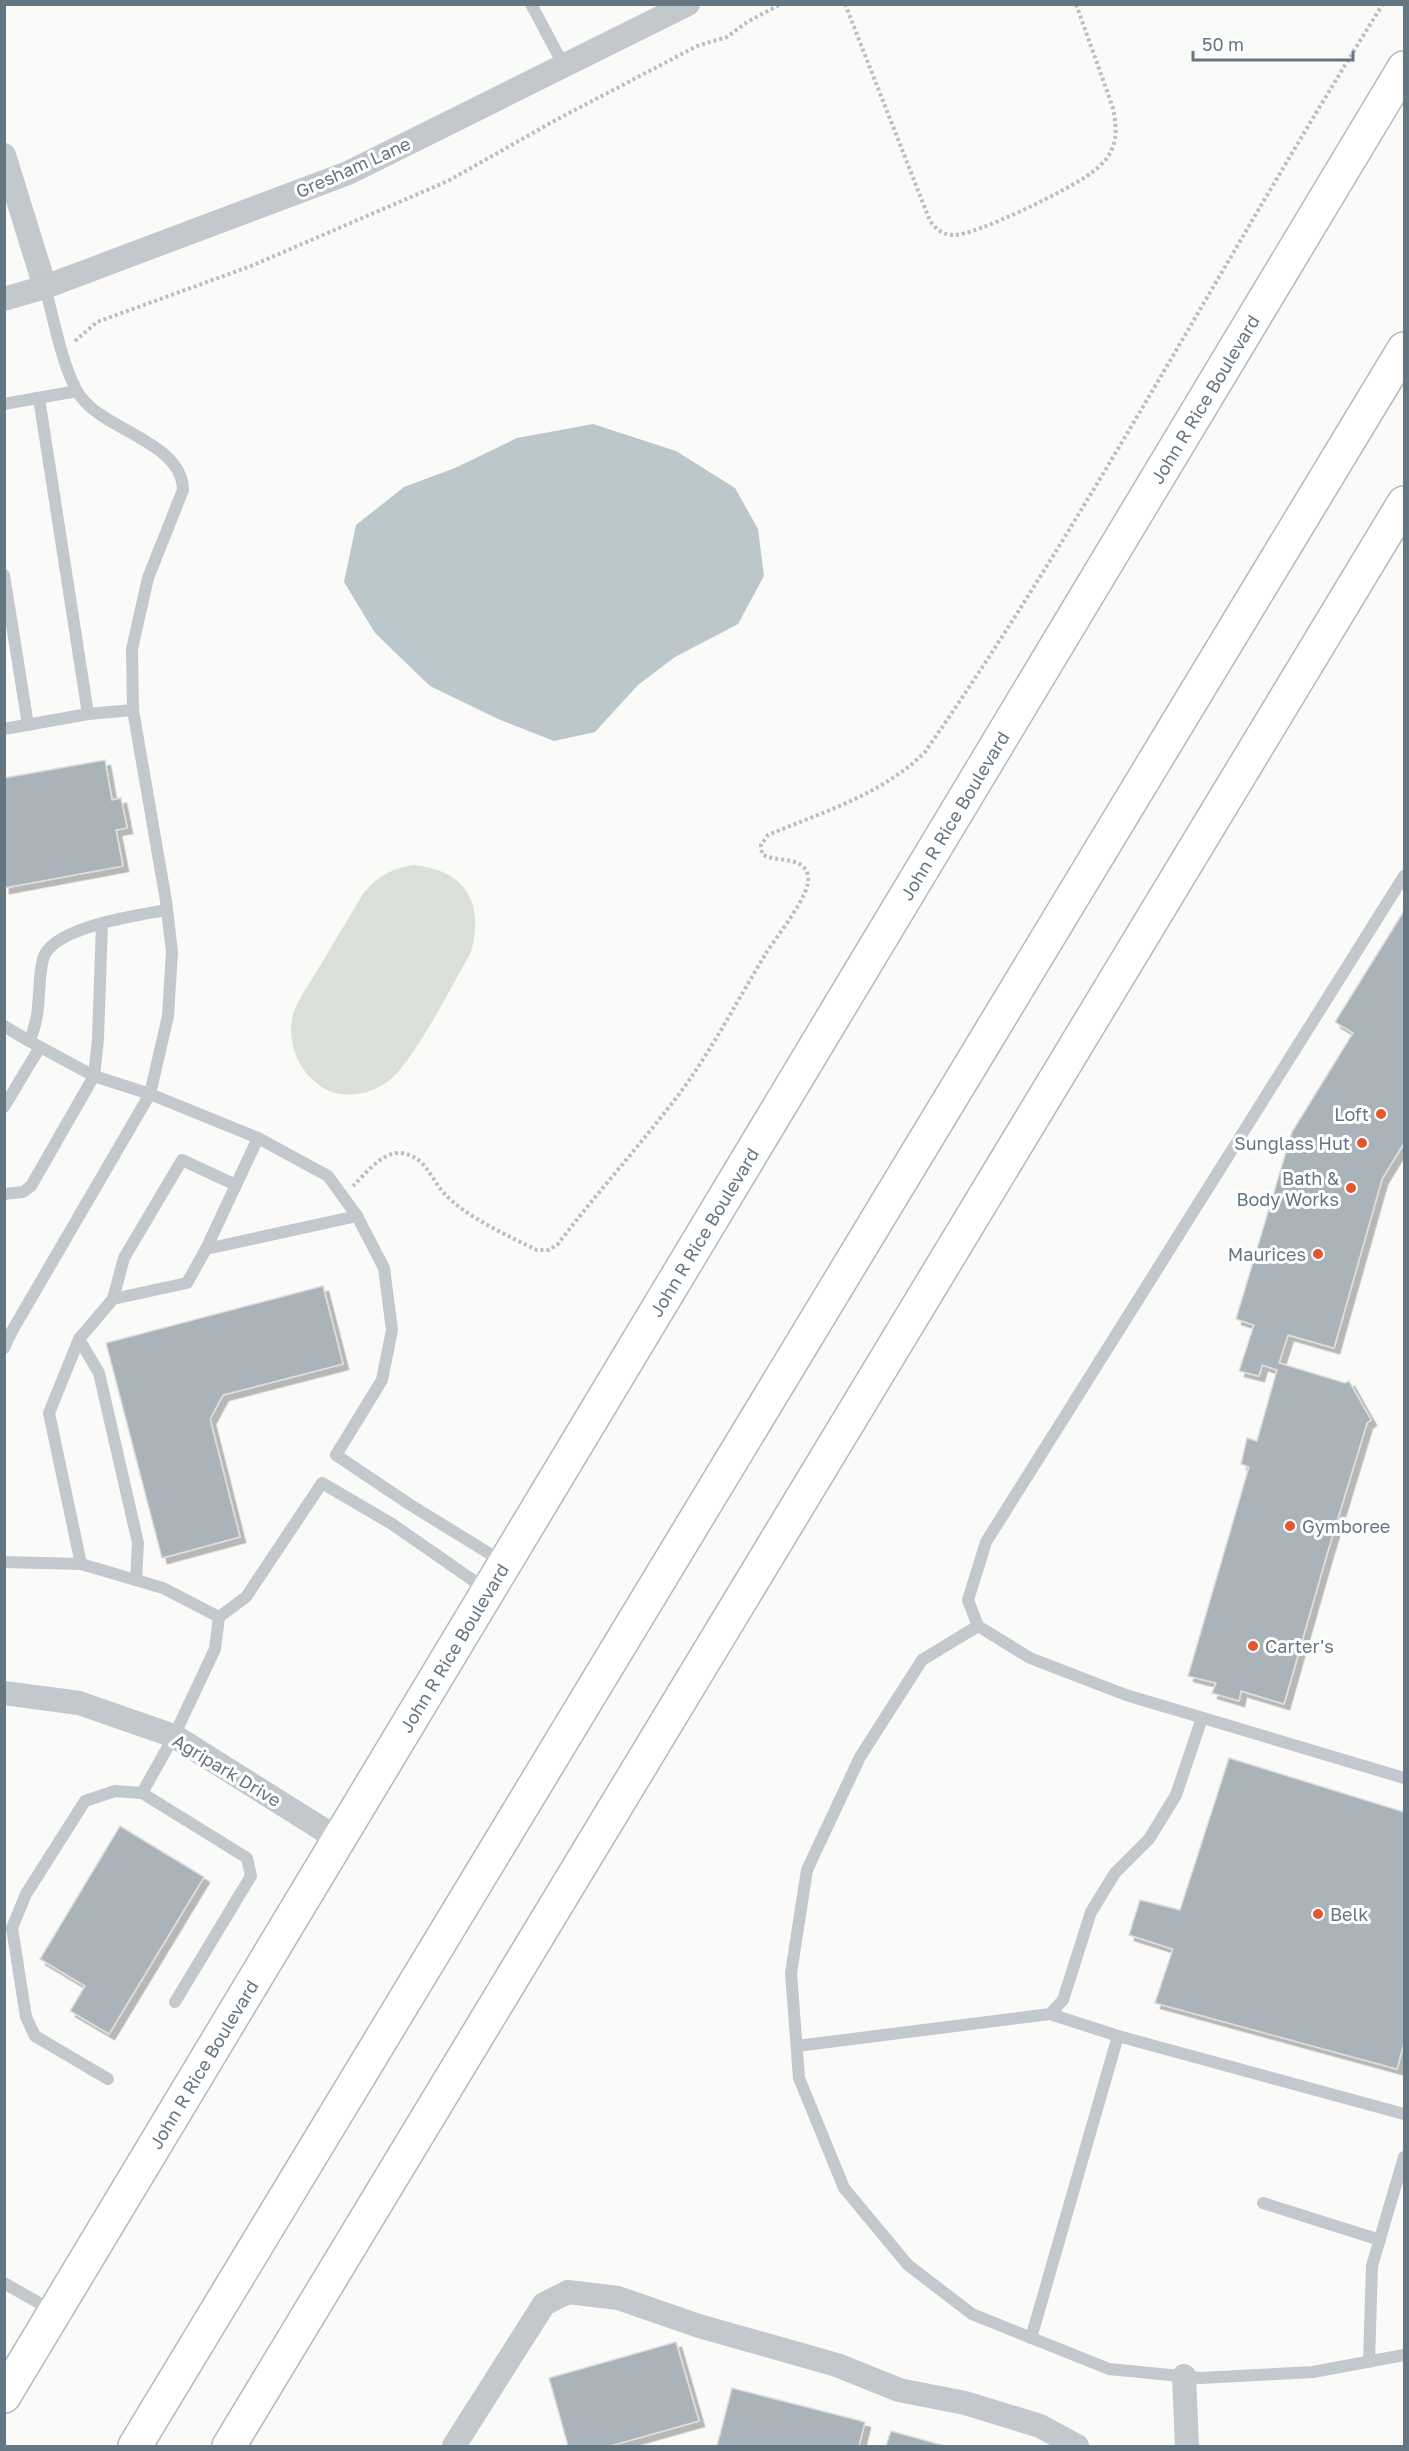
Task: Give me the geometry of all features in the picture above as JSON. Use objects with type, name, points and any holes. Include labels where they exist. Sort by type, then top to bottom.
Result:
[{"type":"main road","name":"John R Rice Boulevard","points":[[4,2396],[338,1839],[488,1591],[507,1564],[1404,68]]},
{"type":"main road","points":[[135,2446],[1404,349]]},
{"type":"main road","points":[[229,2446],[1404,503]]},
{"type":"street","name":"Gresham Lane","points":[[4,299],[45,287],[348,173],[688,4]]},
{"type":"street","points":[[4,155],[45,287]]},
{"type":"street","name":"Agripark Drive","points":[[4,1693],[79,1703],[174,1736],[338,1839]]},
{"type":"street","points":[[454,2446],[544,2304],[568,2292],[618,2298],[699,2326],[837,2365],[900,2390],[965,2403],[1018,2419],[1040,2426],[1077,2446]]},
{"type":"street","points":[[1184,2376],[1187,2446]]},
{"type":"lane","points":[[531,4],[564,66]]},
{"type":"lane","points":[[4,1347],[150,1094],[168,1016],[172,952],[133,710],[132,649],[147,579],[183,490],[183,481],[174,462],[95,410],[81,398],[71,378],[45,287]]},
{"type":"lane","points":[[4,404],[77,391]]},
{"type":"lane","points":[[39,398],[88,714]]},
{"type":"lane","points":[[4,575],[28,725]]},
{"type":"lane","points":[[4,729],[88,714],[133,710]]},
{"type":"lane","points":[[1404,876],[987,1542],[968,1600],[978,1626],[1030,1658],[1126,1695],[1404,1778]]},
{"type":"lane","points":[[29,1041],[38,1023],[43,958],[49,946],[58,940],[102,924],[167,910]]},
{"type":"lane","points":[[4,1194],[23,1192],[31,1186],[94,1076],[98,1039],[102,924]]},
{"type":"lane","points":[[4,1026],[94,1076],[150,1094],[258,1138],[328,1176],[357,1216],[384,1268],[392,1330],[382,1380],[336,1455],[409,1504],[507,1564]]},
{"type":"lane","points":[[4,1107],[40,1047]]},
{"type":"lane","points":[[113,1299],[187,1283],[206,1249],[258,1138]]},
{"type":"lane","points":[[81,1564],[49,1413],[79,1339],[113,1299],[124,1258],[182,1160],[236,1185]]},
{"type":"lane","points":[[206,1249],[357,1216]]},
{"type":"lane","points":[[79,1339],[99,1373],[102,1385],[138,1543],[136,1580]]},
{"type":"lane","points":[[142,1793],[174,1736],[215,1649],[219,1617],[246,1597],[322,1483],[392,1524],[488,1591]]},
{"type":"lane","points":[[4,1562],[81,1564],[163,1588],[219,1617]]},
{"type":"lane","points":[[978,1626],[922,1660],[860,1757],[807,1870],[791,1972],[799,2078],[844,2188],[908,2265],[972,2314],[1109,2369],[1201,2378],[1313,2372],[1404,2355]]},
{"type":"lane","points":[[1050,2014],[1063,2000],[1091,1912],[1115,1873],[1149,1839],[1176,1795],[1202,1718]]},
{"type":"lane","points":[[108,2079],[35,2036],[26,2017],[12,1928],[26,1894],[86,1801],[115,1791],[142,1793],[247,1858],[251,1876],[175,2002]]},
{"type":"lane","points":[[797,2046],[1011,2021],[1050,2014],[1118,2036],[1404,2114]]},
{"type":"lane","points":[[1031,2338],[1118,2036]]},
{"type":"lane","points":[[1369,2362],[1372,2266],[1404,2157]]},
{"type":"lane","points":[[1263,2203],[1380,2240]]},
{"type":"lane","points":[[4,2283],[55,2313]]},
{"type":"path","points":[[75,341],[97,322],[251,266],[448,181],[554,121],[697,46],[727,37],[747,22],[781,4]]},
{"type":"path","points":[[845,4],[930,221],[944,234],[954,236],[979,228],[1067,187],[1090,174],[1111,152],[1116,124],[1113,108],[1076,4]]},
{"type":"path","points":[[353,1186],[377,1163],[390,1155],[399,1153],[413,1156],[424,1164],[444,1193],[460,1206],[537,1250],[549,1250],[558,1244],[674,1101],[730,1019],[765,955],[802,898],[808,885],[808,874],[802,866],[793,861],[770,859],[762,854],[761,845],[768,835],[856,800],[909,768],[925,752],[1005,633],[1084,506],[1290,154],[1383,4]]},
{"type":"shaded area","points":[[593,424],[676,451],[735,488],[758,529],[764,576],[738,624],[675,657],[638,685],[595,732],[554,741],[498,719],[430,686],[375,633],[344,582],[356,525],[404,487],[455,468],[517,438]]},
{"type":"shaded area","points":[[413,865],[431,868],[446,874],[467,892],[473,904],[475,918],[475,934],[471,952],[432,1022],[397,1073],[373,1090],[350,1095],[334,1093],[316,1083],[300,1064],[295,1053],[291,1029],[297,1004],[363,894],[385,875]]},
{"type":"building","points":[[105,760],[112,800],[121,798],[127,828],[116,830],[123,866],[4,888],[4,778]]},
{"type":"building","points":[[1404,911],[1404,1143],[1382,1179],[1334,1348],[1288,1335],[1279,1363],[1345,1383],[1349,1381],[1371,1420],[1367,1423],[1284,1704],[1241,1691],[1239,1701],[1212,1693],[1216,1683],[1188,1676],[1249,1467],[1241,1464],[1247,1438],[1257,1441],[1277,1370],[1262,1365],[1259,1376],[1239,1371],[1254,1325],[1236,1319],[1292,1132],[1353,1033],[1335,1022]]},
{"type":"building","points":[[323,1286],[343,1364],[223,1395],[210,1419],[240,1537],[162,1558],[106,1343]]},
{"type":"building","points":[[1229,1758],[1404,1812],[1404,2043],[1397,2069],[1155,2003],[1173,1949],[1129,1935],[1140,1900],[1180,1910]]},
{"type":"building","points":[[120,1826],[204,1877],[109,2034],[70,2011],[85,1986],[40,1959]]},
{"type":"building","points":[[676,2342],[699,2421],[610,2446],[568,2446],[549,2378]]},
{"type":"building","points":[[732,2388],[865,2422],[859,2446],[717,2446]]},
{"type":"building","points":[[891,2431],[945,2446],[886,2446]]},
{"type":"place","name":"Loft","points":[[1381,1114]]},
{"type":"place","name":"Sunglass Hut","points":[[1362,1143]]},
{"type":"place","name":"Bath & Body Works","points":[[1351,1188]]},
{"type":"place","name":"Maurices","points":[[1318,1254]]},
{"type":"place","name":"Gymboree","points":[[1290,1526]]},
{"type":"place","name":"Carter's","points":[[1253,1646]]},
{"type":"place","name":"Belk","points":[[1318,1914]]}]
